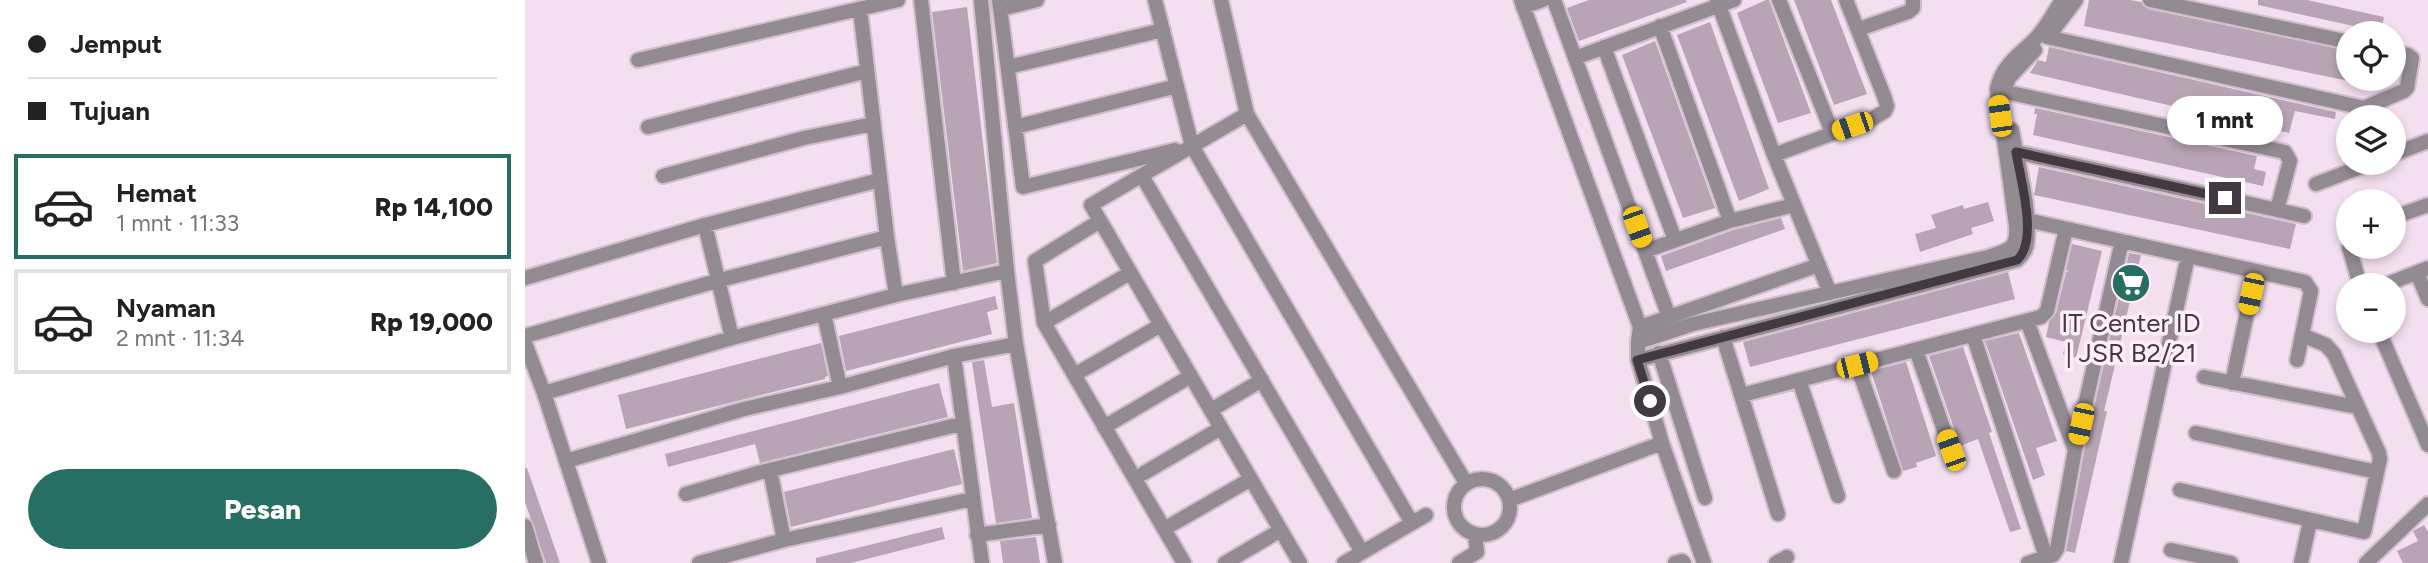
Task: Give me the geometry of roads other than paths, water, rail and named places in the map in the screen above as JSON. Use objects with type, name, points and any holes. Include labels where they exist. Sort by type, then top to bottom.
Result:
[{"type":"street","points":[[638,60],[898,0]]},
{"type":"street","points":[[921,0],[954,283]]},
{"type":"street","points":[[981,0],[1006,271],[1016,344],[1055,563]]},
{"type":"street","points":[[1037,0],[1000,4],[1023,187],[1192,146]]},
{"type":"street","points":[[1156,0],[1192,146],[1412,523]]},
{"type":"street","points":[[1221,0],[1247,114],[1466,483]]},
{"type":"street","points":[[1543,0],[1522,4],[1640,327],[1637,360],[1662,443],[1704,563]]},
{"type":"street","points":[[1554,0],[1669,317]]},
{"type":"street","points":[[1575,58],[1718,3],[1734,0]]},
{"type":"street","points":[[1779,0],[1832,132]]},
{"type":"street","points":[[1774,155],[1880,116],[1885,111],[1887,106],[1846,0]]},
{"type":"street","points":[[1859,29],[1908,12],[1913,8],[1913,0]]},
{"type":"street","points":[[1638,342],[1693,324],[1988,257],[2014,245],[2016,225],[1997,89],[2000,75],[2009,62],[2036,37],[2062,0]]},
{"type":"street","points":[[1637,360],[2017,260],[2022,256],[2027,242],[2027,220],[2005,92],[2009,78],[2047,37],[2076,0]]},
{"type":"street","points":[[2150,0],[2336,39]]},
{"type":"street","points":[[1718,3],[1774,155],[1830,293]]},
{"type":"street","points":[[860,9],[896,295]]},
{"type":"street","points":[[1660,26],[1730,221]]},
{"type":"street","points":[[1008,67],[1163,30]]},
{"type":"street","points":[[2047,37],[2363,108],[2404,91]]},
{"type":"street","points":[[1604,47],[1675,240]]},
{"type":"street","points":[[2406,55],[2411,58],[2406,89]]},
{"type":"street","points":[[649,127],[867,72]]},
{"type":"street","points":[[1015,127],[1177,86]]},
{"type":"street","points":[[2005,92],[2285,152],[2290,161],[2277,210]]},
{"type":"street","points":[[1247,114],[1091,205],[1300,563]]},
{"type":"street","points":[[663,176],[804,138],[873,124]]},
{"type":"street","points":[[2406,149],[2428,141]]},
{"type":"street","points":[[2016,152],[2304,216]]},
{"type":"street","points":[[2316,184],[2340,175]]},
{"type":"street","points":[[1142,176],[1362,552]]},
{"type":"street","points":[[525,278],[705,225],[880,180]]},
{"type":"street","points":[[1646,251],[1730,221],[1794,205]]},
{"type":"street","points":[[2406,213],[2428,205]]},
{"type":"street","points":[[2027,220],[2308,284],[2311,291],[2297,360]]},
{"type":"street","points":[[1100,221],[1035,261],[1044,323],[1184,563]]},
{"type":"street","points":[[705,225],[732,338]]},
{"type":"street","points":[[1742,395],[2041,317],[2046,313],[2066,229]]},
{"type":"street","points":[[525,336],[720,280],[887,237]]},
{"type":"street","points":[[2028,563],[2053,555],[2057,549],[2075,450],[2122,241]]},
{"type":"street","points":[[2121,563],[2188,256]]},
{"type":"street","points":[[1640,327],[1819,265]]},
{"type":"street","points":[[2422,270],[2428,299]]},
{"type":"street","points":[[544,393],[732,338],[896,295],[1006,271]]},
{"type":"street","points":[[2232,383],[2256,271]]},
{"type":"street","points":[[1044,323],[1130,273]]},
{"type":"street","points":[[824,314],[840,387]]},
{"type":"street","points":[[2027,321],[2075,450]]},
{"type":"street","points":[[1074,375],[1161,325]]},
{"type":"street","points":[[1973,335],[2046,557]]},
{"type":"street","points":[[2180,490],[2364,532],[2380,457],[2329,348],[2302,335]]},
{"type":"street","points":[[1723,337],[1778,514]]},
{"type":"street","points":[[525,343],[599,563]]},
{"type":"street","points":[[2384,343],[2428,445]]},
{"type":"street","points":[[566,461],[744,409],[840,387],[954,356],[1016,344]]},
{"type":"street","points":[[1916,350],[1951,450]]},
{"type":"street","points":[[1659,353],[1705,498]]},
{"type":"street","points":[[954,356],[961,424],[982,563]]},
{"type":"street","points":[[1857,365],[1894,471]]},
{"type":"street","points":[[1104,427],[1191,376]]},
{"type":"street","points":[[2204,377],[2357,407]]},
{"type":"street","points":[[1211,410],[1262,380]]},
{"type":"street","points":[[1799,380],[1838,496]]},
{"type":"street","points":[[686,494],[770,470],[961,424]]},
{"type":"street","points":[[1144,473],[1221,428]]},
{"type":"street","points":[[2196,433],[2377,472]]},
{"type":"street","points":[[1509,500],[1662,443]]},
{"type":"street","points":[[770,470],[784,540]]},
{"type":"street","points":[[1164,529],[1251,479]]},
{"type":"street","points":[[1488,479],[1502,487],[1509,500],[1508,516],[1499,530],[1492,534],[1475,535],[1461,527],[1454,512],[1455,496],[1466,483],[1488,479]]},
{"type":"street","points":[[699,563],[784,540],[972,499]]},
{"type":"street","points":[[2375,559],[2428,505]]},
{"type":"street","points":[[1344,563],[1426,515]]},
{"type":"street","points":[[2301,563],[2310,521]]},
{"type":"street","points":[[977,535],[1049,525]]},
{"type":"street","points":[[525,526],[536,563]]},
{"type":"street","points":[[1225,563],[1281,530]]},
{"type":"street","points":[[1459,563],[1479,558],[1475,535]]},
{"type":"street","points":[[2171,550],[2231,563]]},
{"type":"street","points":[[1675,563],[1684,563]]},
{"type":"place","name":"IT Center ID | JSR B2/21","points":[[2131,283]]}]
